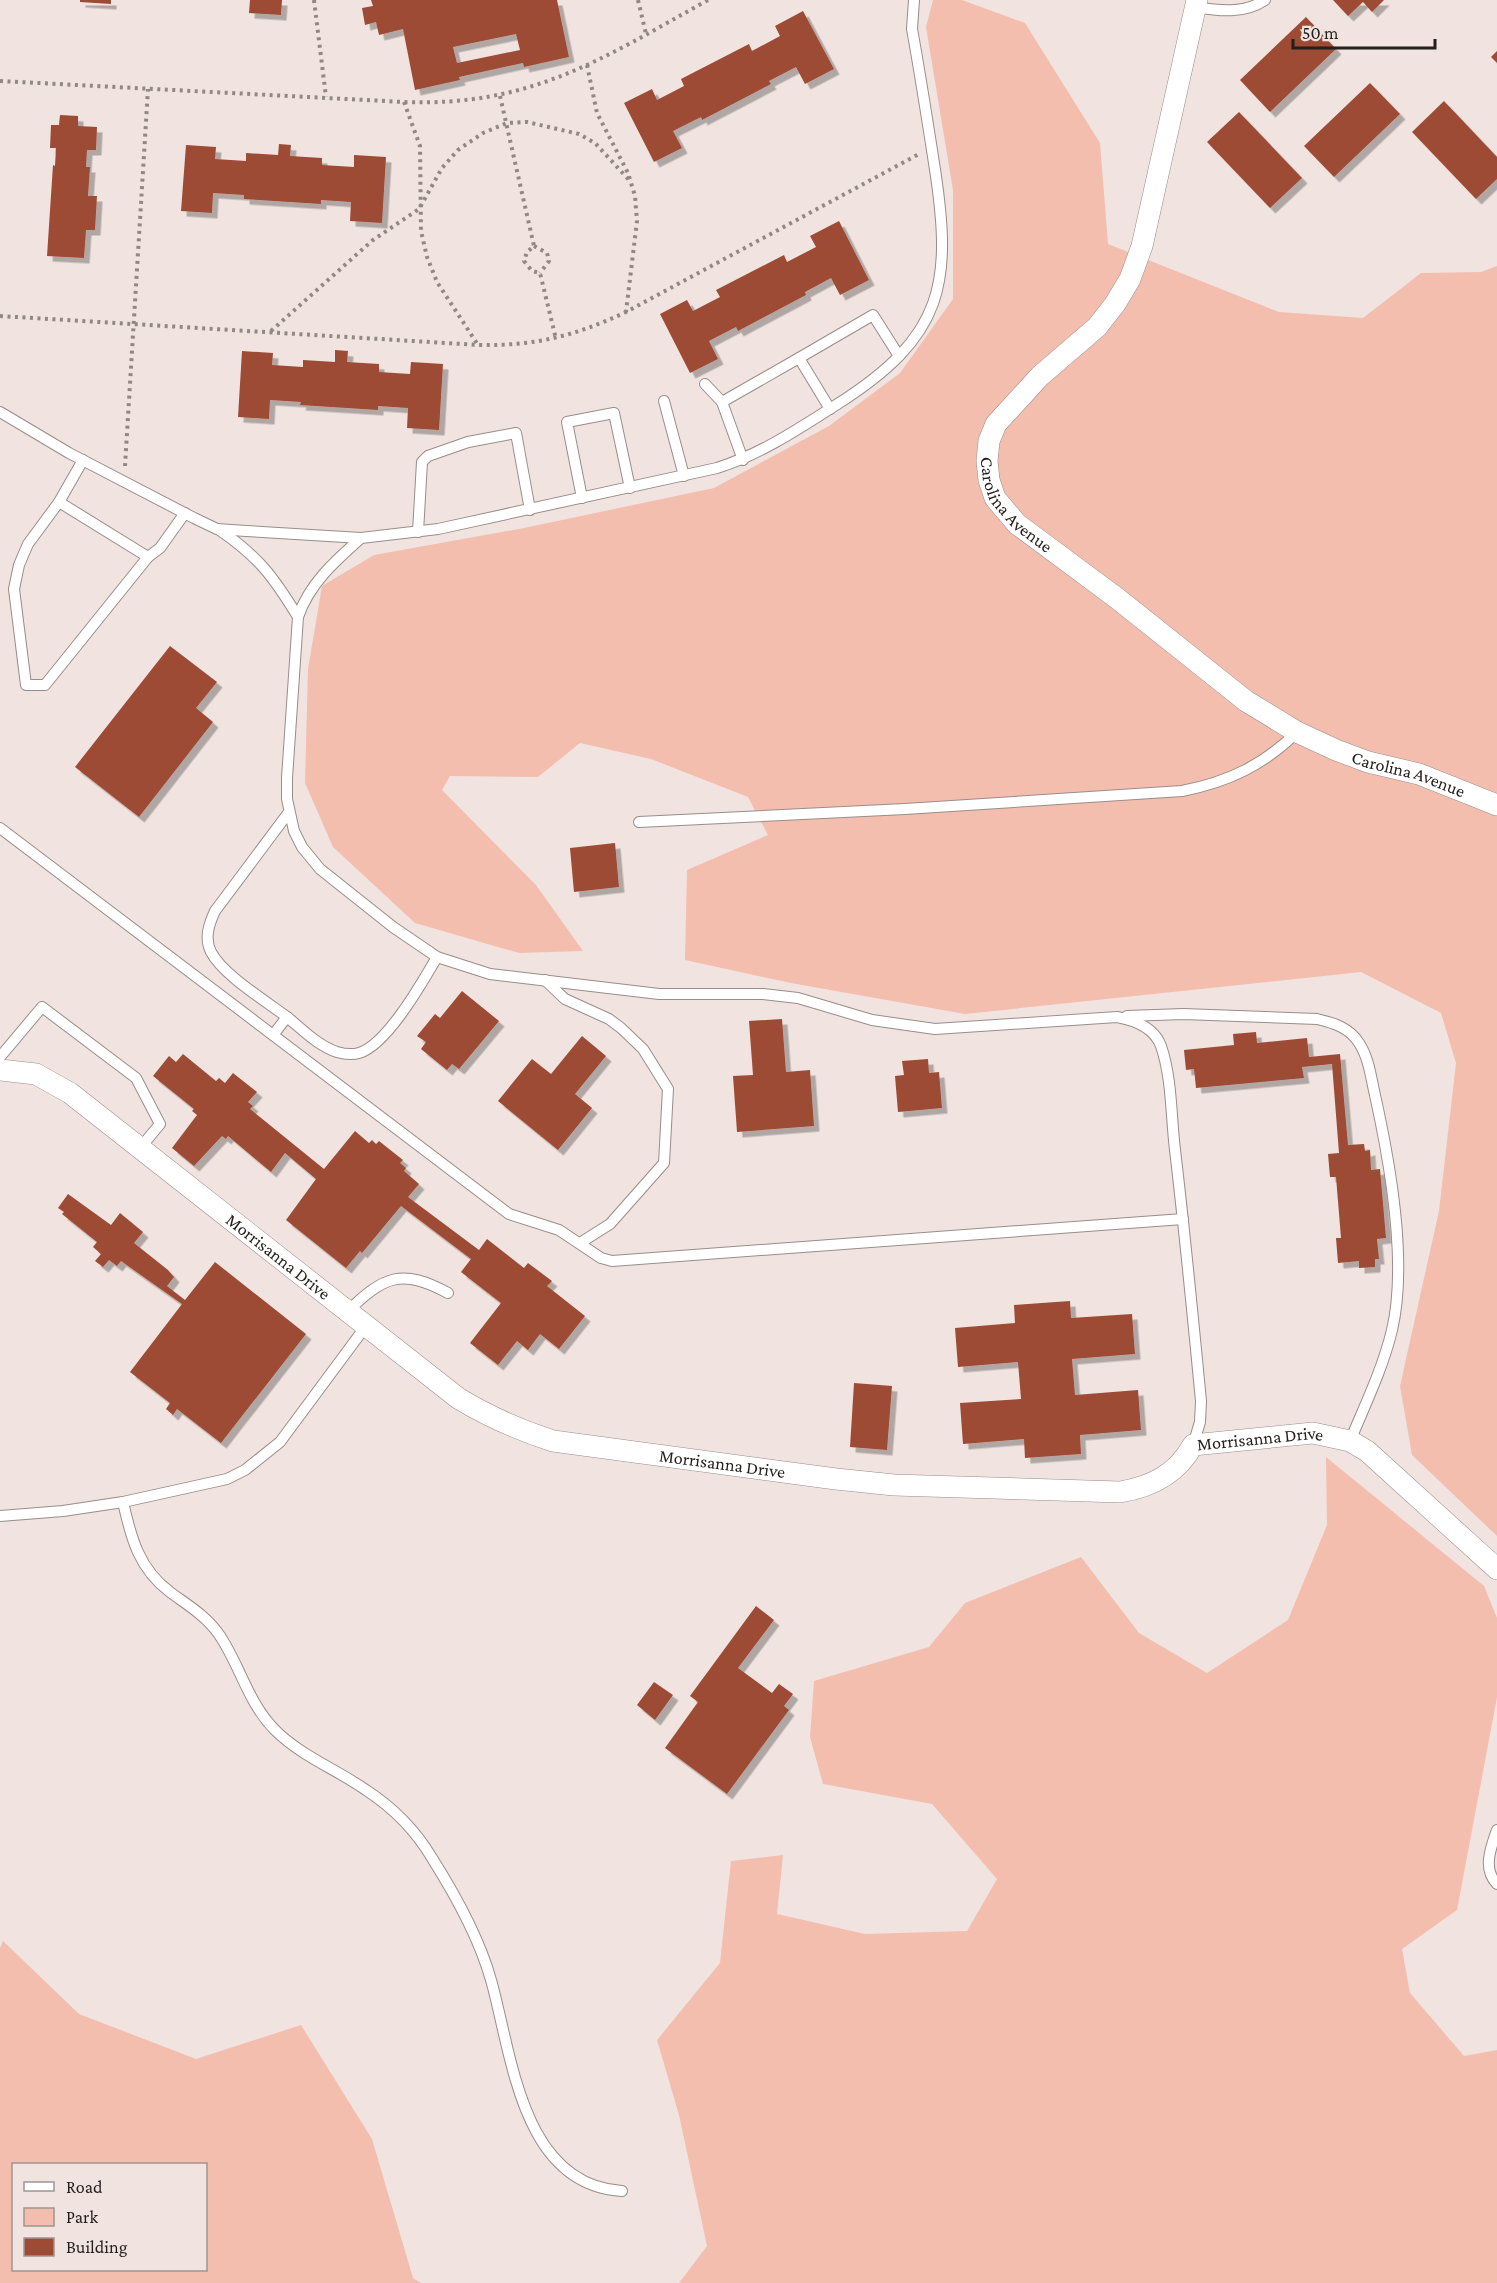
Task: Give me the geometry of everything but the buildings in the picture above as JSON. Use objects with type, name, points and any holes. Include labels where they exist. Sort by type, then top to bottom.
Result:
[{"type":"street","name":"Carolina Avenue","points":[[1196,3],[1142,246],[1130,279],[1115,304],[1097,327],[1040,376],[1005,411],[989,441],[988,480],[995,498],[1017,525],[1118,599],[1246,701],[1297,732],[1336,750],[1368,762],[1419,774],[1497,805]]},
{"type":"street","name":"Morrisanna Drive","points":[[0,1070],[36,1074],[70,1093],[458,1398],[520,1431],[553,1441],[673,1460],[894,1485],[1120,1492],[1140,1489],[1160,1481],[1177,1468],[1193,1445],[1313,1433],[1350,1441],[1367,1451],[1497,1569]]},
{"type":"lane","points":[[217,529],[360,538],[418,532],[530,510],[684,476],[743,460],[774,445],[863,388],[899,356],[926,320],[937,295],[943,268],[942,211],[912,28],[914,0]]},
{"type":"lane","points":[[1196,3],[1217,11],[1238,10],[1257,5],[1265,0]]},
{"type":"lane","points":[[722,402],[873,315],[899,356]]},
{"type":"lane","points":[[799,358],[830,409]]},
{"type":"lane","points":[[705,384],[722,402],[743,460]]},
{"type":"lane","points":[[664,401],[684,476]]},
{"type":"lane","points":[[0,412],[82,460],[217,529],[248,550],[275,579],[298,617]]},
{"type":"lane","points":[[582,498],[567,422],[614,413],[630,488]]},
{"type":"lane","points":[[418,532],[422,462],[428,456],[498,435],[516,433],[530,510]]},
{"type":"lane","points":[[82,460],[58,502],[28,544],[19,565],[14,589],[26,685],[45,685],[148,557],[160,548],[185,513]]},
{"type":"lane","points":[[58,502],[148,557]]},
{"type":"lane","points":[[360,538],[320,578],[303,600],[298,617],[287,778],[289,812],[302,847],[320,869],[393,927],[437,957],[490,974],[659,994],[763,994],[798,998],[872,1020],[935,1029],[1183,1014],[1317,1019],[1347,1030],[1358,1041],[1366,1055],[1381,1120],[1392,1196],[1396,1282],[1392,1329],[1373,1386],[1350,1441]]},
{"type":"lane","points":[[639,822],[905,809],[1182,791],[1238,776],[1281,748],[1297,732]]},
{"type":"lane","points":[[289,812],[215,911],[209,924],[208,940],[211,952],[220,964],[334,1051],[359,1053],[380,1040],[422,983],[437,957]]},
{"type":"lane","points":[[0,828],[508,1214],[559,1230],[602,1258],[612,1261],[1183,1219]]},
{"type":"lane","points":[[545,980],[565,999],[609,1018],[621,1028],[643,1049],[668,1089],[664,1163],[610,1224],[580,1243]]},
{"type":"lane","points":[[0,1057],[42,1007],[136,1078],[160,1124],[141,1147]]},
{"type":"lane","points":[[273,1035],[287,1017]]},
{"type":"lane","points":[[1117,1017],[1135,1020],[1148,1029],[1161,1046],[1183,1219],[1201,1401],[1200,1422],[1193,1445]]},
{"type":"lane","points":[[348,1311],[373,1287],[388,1279],[403,1277],[421,1280],[448,1293]]},
{"type":"lane","points":[[0,1516],[63,1511],[123,1502],[227,1479],[261,1459],[280,1442],[366,1326]]},
{"type":"lane","points":[[123,1502],[131,1537],[140,1560],[152,1577],[200,1614],[216,1631],[257,1708],[276,1730],[305,1753],[366,1789],[392,1810],[431,1855],[458,1901],[484,1960],[491,1980],[517,2091],[527,2116],[561,2164],[576,2177],[594,2186],[622,2191]]},
{"type":"lane","points":[[1497,1830],[1489,1865],[1491,1878],[1497,1884]]},
{"type":"path","points":[[314,0],[326,97]]},
{"type":"path","points":[[638,0],[646,34]]},
{"type":"path","points":[[0,81],[440,104],[500,96],[559,79],[708,0]]},
{"type":"path","points":[[588,65],[597,113],[630,181],[637,221],[626,312]]},
{"type":"path","points":[[124,482],[148,89]]},
{"type":"path","points":[[500,96],[534,246]]},
{"type":"path","points":[[404,102],[420,146],[423,169],[419,209],[427,258],[437,282],[479,345]]},
{"type":"path","points":[[271,331],[373,240],[419,209],[442,168],[458,150],[483,133],[507,123],[527,123],[579,134],[595,143],[630,181]]},
{"type":"path","points":[[0,316],[479,345],[514,345],[556,339],[592,328],[626,312],[931,147]]},
{"type":"path","points":[[534,246],[527,252],[524,261],[532,271],[540,273]]},
{"type":"path","points":[[534,246],[547,252],[549,261],[540,273]]},
{"type":"path","points":[[540,273],[556,339]]},
{"type":"green space","points":[[933,0],[962,0],[1025,23],[1100,143],[1108,244],[1279,312],[1363,318],[1421,273],[1481,272],[1497,266],[1497,1536],[1412,1455],[1400,1386],[1439,1211],[1456,1063],[1441,1013],[1361,972],[965,1014],[791,983],[685,960],[687,870],[768,835],[748,797],[651,759],[580,743],[538,777],[450,776],[442,790],[536,885],[583,951],[519,953],[415,923],[333,847],[305,783],[308,669],[322,586],[374,555],[524,528],[714,488],[829,426],[900,373],[953,299],[953,190],[926,27]]},
{"type":"green space","points":[[1326,1457],[1484,1586],[1497,1618],[1497,1697],[1457,1910],[1402,1949],[1410,1993],[1464,2056],[1497,2050],[1497,2283],[679,2283],[707,2246],[679,2115],[657,2040],[720,1963],[731,1861],[783,1855],[777,1914],[865,1934],[967,1931],[997,1879],[932,1804],[823,1784],[810,1737],[814,1681],[929,1647],[965,1603],[1081,1557],[1139,1633],[1207,1673],[1288,1620],[1327,1525]]},
{"type":"green space","points":[[3,1941],[79,2014],[196,2059],[301,2025],[372,2139],[413,2278],[421,2283],[0,2283],[0,1948]]}]
